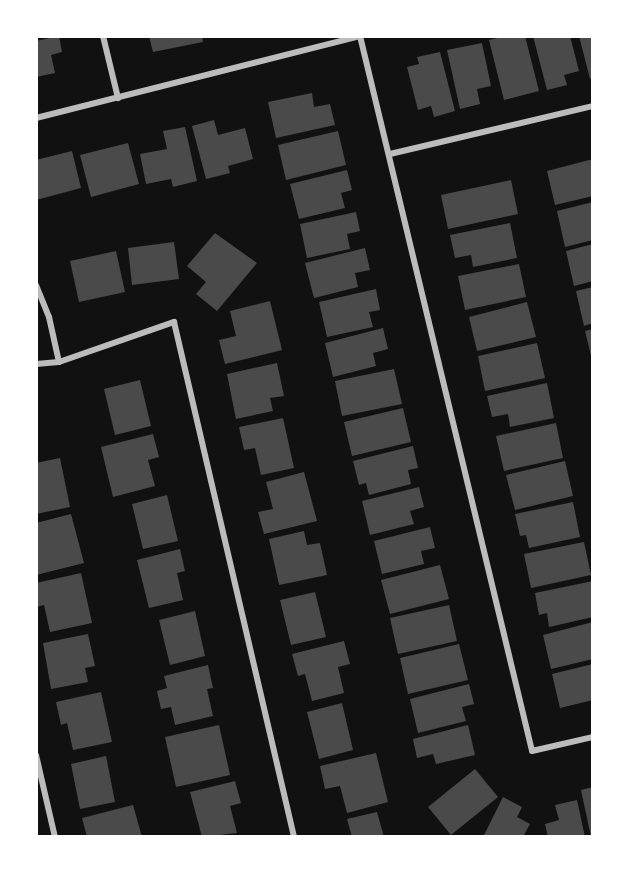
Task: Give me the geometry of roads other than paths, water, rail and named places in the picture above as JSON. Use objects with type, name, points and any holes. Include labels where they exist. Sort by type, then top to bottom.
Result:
[{"type":"street","points":[[103,36],[118,98]]},
{"type":"street","points":[[36,118],[360,36],[532,751],[593,737]]},
{"type":"street","points":[[390,154],[593,106]]},
{"type":"street","points":[[36,285],[49,317],[59,362]]},
{"type":"street","points":[[36,364],[59,362],[174,322],[294,837]]},
{"type":"street","points":[[36,755],[55,837]]}]
